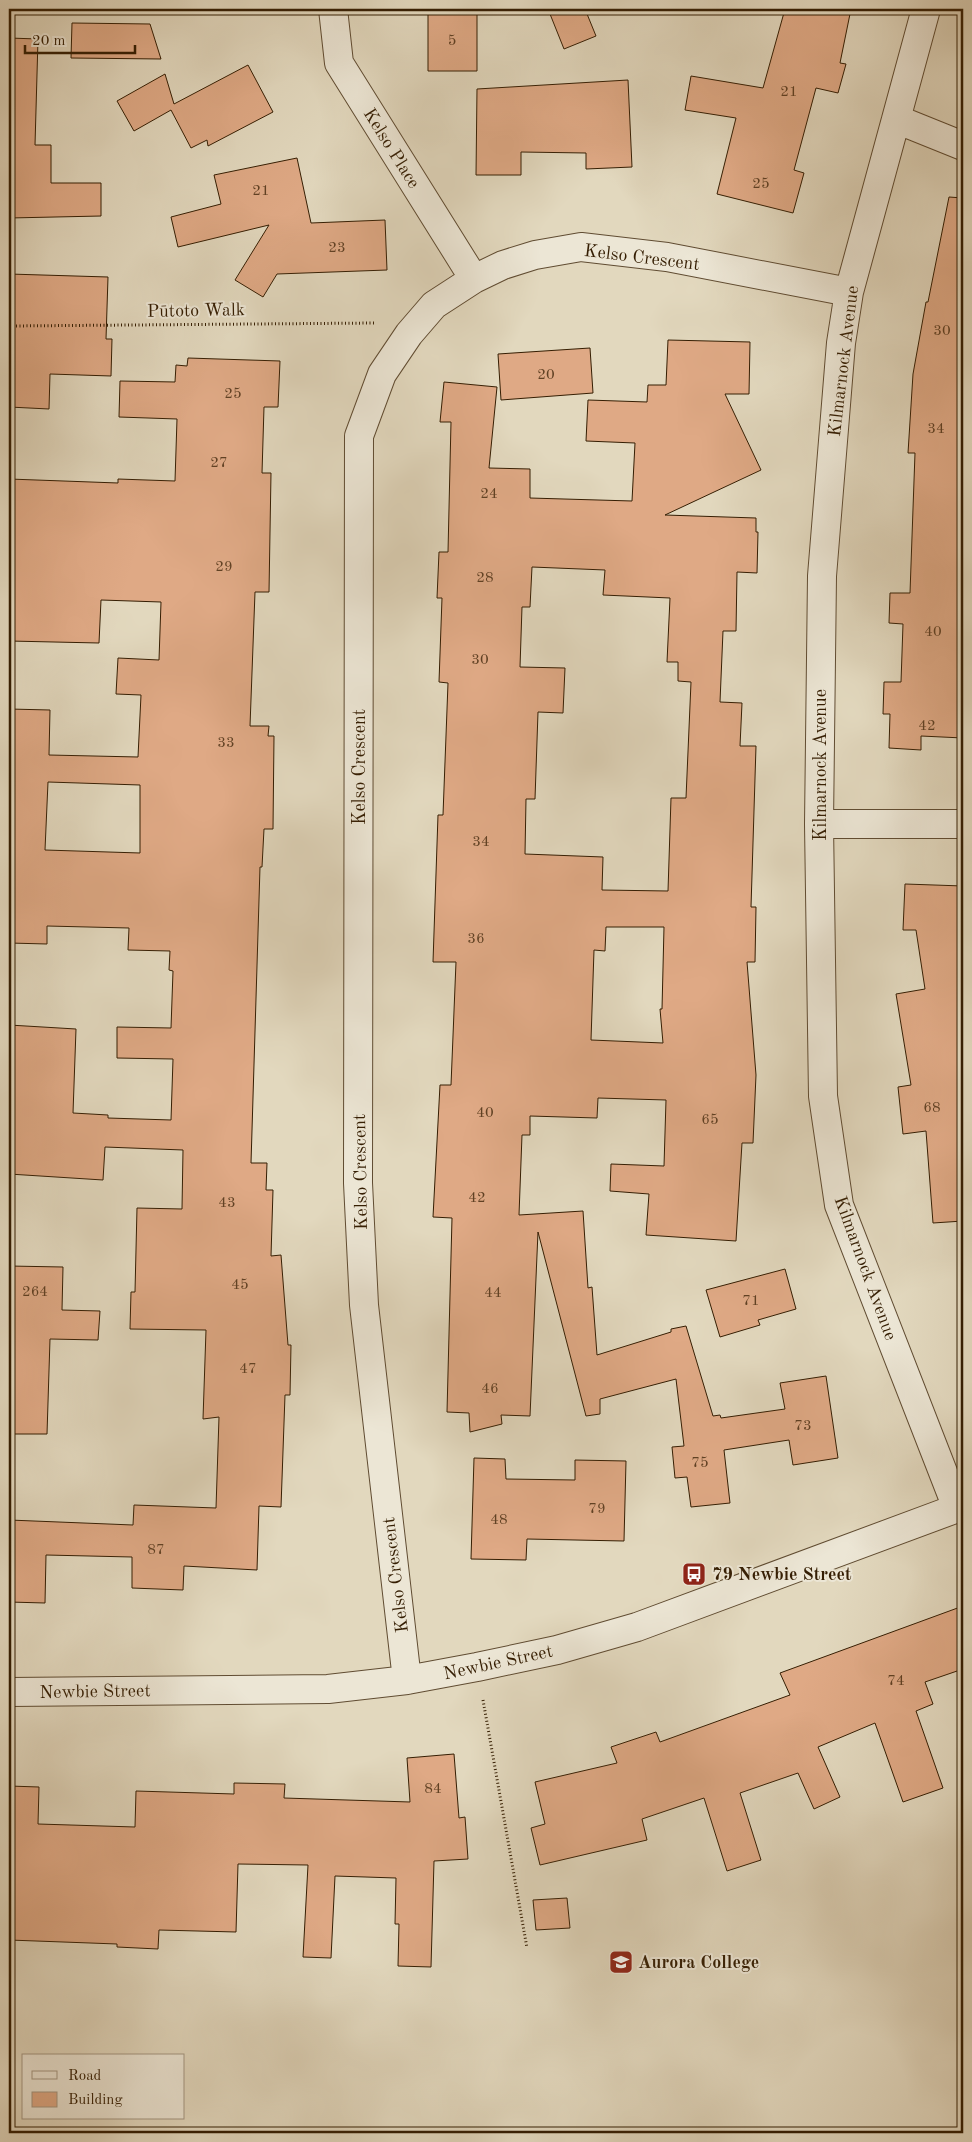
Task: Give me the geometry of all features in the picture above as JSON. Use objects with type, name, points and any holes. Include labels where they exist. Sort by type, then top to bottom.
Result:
[{"type":"street","name":"Kelso Place","points":[[333,9],[339,63],[474,279]]},
{"type":"street","name":"Kilmarnock Avenue","points":[[926,9],[849,292],[841,343],[822,576],[819,824],[823,1096],[840,1206],[960,1507]]},
{"type":"street","points":[[896,119],[963,146]]},
{"type":"street","name":"Kelso Crescent","points":[[407,1680],[364,1305],[358,1183],[359,436],[382,374],[409,334],[434,305],[474,279],[503,265],[535,255],[581,247],[667,258],[849,292]]},
{"type":"street","points":[[819,824],[963,824]]},
{"type":"street","name":"Newbie Street","points":[[9,1692],[328,1689],[407,1680],[477,1667],[557,1650],[637,1627],[960,1507]]},
{"type":"path","name":"Pūtoto Walk","points":[[9,326],[384,322]]},
{"type":"path","points":[[477,1667],[527,1948]]},
{"type":"building","points":[[428,9],[477,9],[477,71],[428,71]]},
{"type":"building","points":[[548,9],[585,9],[596,36],[564,49]]},
{"type":"building","points":[[785,9],[851,9],[840,63],[846,64],[838,93],[816,88],[794,170],[804,173],[793,213],[717,194],[736,118],[685,110],[691,76],[763,88]]},
{"type":"building","points":[[72,23],[150,24],[161,59],[71,58]]},
{"type":"building","points":[[9,38],[38,39],[35,145],[51,145],[51,183],[101,183],[101,216],[9,218]]},
{"type":"building","points":[[248,65],[273,112],[208,146],[207,140],[191,148],[171,110],[134,131],[117,101],[165,74],[174,104]]},
{"type":"building","points":[[628,80],[632,167],[586,169],[586,153],[521,152],[521,175],[476,175],[477,89]]},
{"type":"building","points":[[297,158],[311,223],[385,220],[387,270],[277,274],[263,297],[235,280],[269,225],[178,247],[171,217],[221,204],[214,175]]},
{"type":"building","points":[[949,197],[963,198],[963,738],[921,736],[921,750],[889,748],[890,714],[883,714],[884,682],[901,682],[903,624],[889,623],[890,593],[910,593],[915,453],[908,453],[913,374],[926,302],[928,302]]},
{"type":"building","points":[[9,274],[108,277],[106,339],[112,339],[111,376],[50,374],[49,409],[9,407]]},
{"type":"building","points":[[668,340],[750,342],[749,394],[725,394],[761,470],[665,515],[756,518],[756,532],[758,532],[757,573],[737,572],[736,631],[723,631],[720,702],[742,703],[740,746],[756,746],[751,907],[756,907],[755,962],[747,962],[756,1075],[753,1143],[742,1143],[736,1241],[646,1235],[649,1194],[610,1191],[611,1164],[664,1166],[666,1100],[598,1098],[597,1118],[530,1116],[530,1135],[522,1135],[519,1215],[583,1211],[588,1288],[592,1287],[597,1355],[671,1332],[671,1329],[686,1326],[713,1416],[720,1415],[721,1418],[785,1409],[780,1383],[826,1376],[838,1458],[793,1465],[789,1440],[724,1450],[730,1503],[691,1507],[687,1477],[675,1478],[672,1447],[684,1446],[676,1379],[600,1399],[600,1414],[586,1416],[538,1232],[530,1416],[501,1415],[502,1424],[470,1432],[469,1413],[447,1412],[452,1218],[433,1217],[440,1085],[451,1085],[456,962],[433,962],[438,815],[443,815],[448,683],[439,682],[442,598],[437,598],[439,552],[448,552],[451,422],[440,422],[444,382],[497,387],[489,468],[530,469],[530,498],[632,501],[635,443],[586,441],[588,400],[647,402],[648,385],[666,385]],"holes":[[[532,567],[605,570],[603,595],[670,598],[667,662],[678,662],[678,681],[691,682],[686,798],[671,798],[668,891],[602,890],[603,857],[525,854],[526,799],[535,799],[538,712],[563,713],[565,668],[520,667],[522,607],[530,607]],[[606,927],[664,927],[662,1009],[660,1009],[663,1043],[591,1040],[594,950],[605,951]]]},
{"type":"building","points":[[590,348],[593,393],[501,400],[498,354]]},
{"type":"building","points":[[188,358],[280,361],[278,407],[264,407],[262,473],[271,473],[269,592],[255,592],[250,726],[269,726],[268,736],[274,736],[273,829],[264,829],[262,867],[260,867],[251,1163],[267,1163],[266,1190],[273,1190],[271,1256],[281,1255],[288,1345],[291,1345],[290,1395],[285,1395],[281,1507],[259,1506],[257,1570],[184,1566],[183,1590],[132,1588],[132,1557],[46,1555],[45,1603],[9,1602],[9,1520],[133,1525],[134,1505],[216,1508],[219,1417],[203,1419],[206,1330],[130,1329],[131,1292],[135,1292],[137,1208],[182,1209],[183,1150],[105,1147],[103,1180],[9,1174],[9,1025],[76,1029],[73,1113],[108,1115],[108,1118],[171,1120],[173,1059],[117,1058],[117,1027],[171,1028],[173,971],[169,970],[170,951],[128,950],[129,928],[47,926],[47,944],[9,943],[9,709],[50,710],[49,755],[138,757],[141,695],[116,694],[118,658],[159,660],[161,602],[101,600],[99,643],[9,641],[9,479],[118,483],[118,479],[175,481],[177,419],[119,417],[120,381],[175,382],[176,365],[187,366]],"holes":[[[48,782],[140,785],[140,853],[45,850]]]},
{"type":"building","points":[[905,884],[963,886],[963,1221],[933,1223],[926,1131],[903,1134],[898,1087],[911,1085],[896,994],[925,989],[916,930],[903,930]]},
{"type":"building","points":[[9,1266],[63,1267],[62,1310],[100,1311],[98,1340],[50,1339],[47,1434],[9,1434]]},
{"type":"building","points":[[785,1269],[796,1309],[758,1320],[760,1325],[720,1337],[706,1290]]},
{"type":"building","points":[[474,1458],[505,1459],[506,1479],[575,1480],[575,1460],[626,1461],[624,1541],[527,1539],[526,1560],[471,1559]]},
{"type":"building","points":[[963,1606],[963,1669],[925,1682],[933,1704],[916,1711],[943,1788],[903,1802],[875,1723],[818,1747],[840,1797],[814,1809],[798,1773],[740,1793],[761,1860],[727,1871],[704,1798],[642,1819],[647,1840],[540,1865],[531,1828],[545,1824],[535,1782],[617,1763],[611,1747],[656,1732],[660,1742],[790,1695],[780,1673]]},
{"type":"building","points":[[454,1754],[459,1818],[465,1817],[468,1859],[434,1861],[431,1967],[398,1966],[399,1924],[395,1924],[396,1878],[335,1876],[331,1958],[303,1957],[308,1865],[238,1864],[236,1932],[159,1930],[158,1949],[117,1947],[117,1944],[9,1940],[9,1786],[39,1787],[38,1824],[135,1827],[136,1791],[234,1794],[234,1783],[285,1784],[284,1798],[410,1802],[407,1758]]},
{"type":"building","points":[[567,1898],[570,1928],[536,1930],[533,1900]]},
{"type":"place","name":"79 Newbie Street","points":[[694,1574]]},
{"type":"place","name":"Aurora College","points":[[621,1962]]}]
